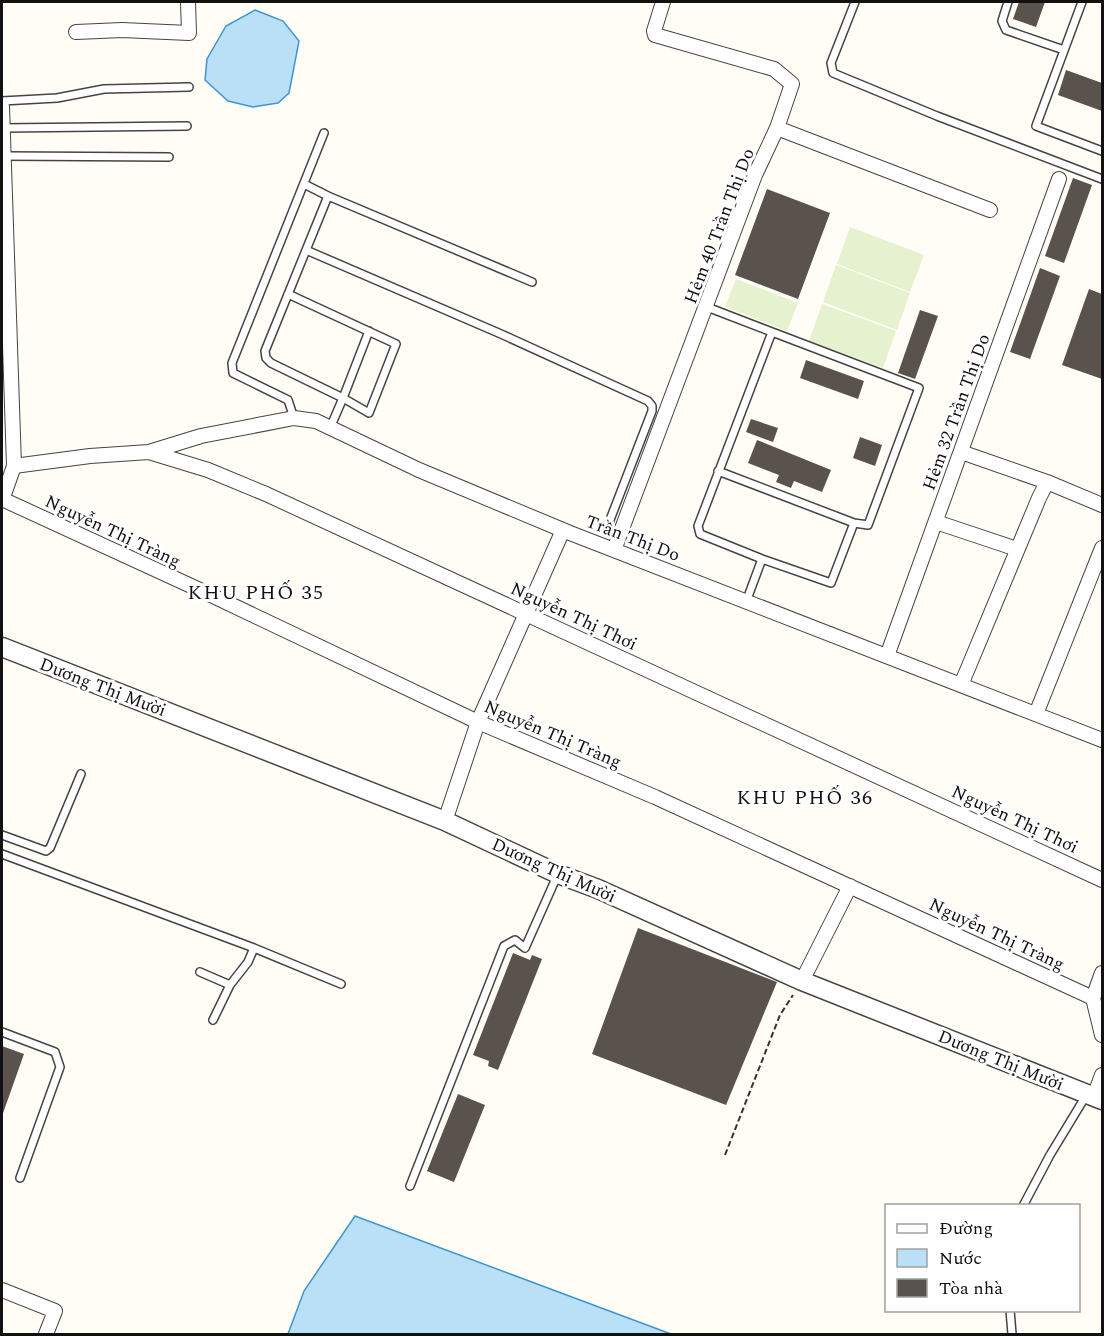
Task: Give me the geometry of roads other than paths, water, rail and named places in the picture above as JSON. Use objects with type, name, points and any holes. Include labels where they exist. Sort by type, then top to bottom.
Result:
[{"type":"street","points":[[76,32],[133,30],[189,33],[188,2]]},
{"type":"street","name":"Hẻm 40 Trần Thị Do","points":[[614,550],[755,175],[777,128],[792,84],[774,69],[655,34],[663,2]]},
{"type":"street","points":[[2,106],[14,466],[2,500]]},
{"type":"street","points":[[777,128],[990,210]]},
{"type":"street","name":"Hẻm 32 Trần Thị Do","points":[[887,656],[1059,179]]},
{"type":"street","name":"Trần Thị Do","points":[[149,452],[201,436],[294,418],[316,421],[419,470],[562,530],[1102,740]]},
{"type":"street","name":"Nguyễn Thị Thơi","points":[[14,466],[90,456],[149,452],[208,470],[266,494],[1102,880]]},
{"type":"street","points":[[961,452],[1102,505]]},
{"type":"street","points":[[961,685],[1047,483]]},
{"type":"street","name":"Nguyễn Thị Tràng","points":[[2,500],[202,591],[478,722],[655,797],[850,886],[1097,1005]]},
{"type":"street","points":[[936,522],[1017,549]]},
{"type":"street","points":[[445,821],[478,722],[562,530]]},
{"type":"street","points":[[1036,714],[1102,548]]},
{"type":"street","name":"Dương Thị Mười","points":[[2,647],[445,821],[558,874],[598,889],[802,981],[1095,1097]]},
{"type":"street","points":[[802,981],[850,886]]},
{"type":"street","points":[[1102,973],[1097,1005],[1102,1035]]},
{"type":"street","points":[[1095,1097],[1102,1075]]},
{"type":"street","points":[[2,1290],[55,1311],[46,1335]]},
{"type":"lane","points":[[855,2],[831,63],[833,73],[937,116],[1102,179]]},
{"type":"lane","points":[[1008,2],[1002,21],[1006,30],[1064,50]]},
{"type":"lane","points":[[1082,2],[1036,126],[1102,151]]},
{"type":"lane","points":[[2,101],[57,98],[104,89],[189,87]]},
{"type":"lane","points":[[3,128],[187,126]]},
{"type":"lane","points":[[294,418],[288,400],[233,373],[232,363],[324,133]]},
{"type":"lane","points":[[4,156],[169,157]]},
{"type":"lane","points":[[304,184],[532,282]]},
{"type":"lane","points":[[288,294],[396,344],[369,413],[271,363],[266,358],[265,351],[288,294],[328,196]]},
{"type":"lane","points":[[306,250],[501,334],[648,401],[652,406],[652,411],[609,525]]},
{"type":"lane","points":[[707,307],[919,388],[868,525],[854,523],[718,471]]},
{"type":"lane","points":[[330,428],[369,331]]},
{"type":"lane","points":[[772,332],[698,526],[700,534],[831,583],[854,523]]},
{"type":"lane","points":[[746,602],[762,559]]},
{"type":"lane","points":[[2,835],[46,850],[50,848],[81,774]]},
{"type":"lane","points":[[2,854],[254,948],[341,984]]},
{"type":"lane","points":[[410,1186],[504,946],[515,940],[525,948],[558,874]]},
{"type":"lane","points":[[213,1020],[230,985],[248,962],[254,948]]},
{"type":"lane","points":[[200,972],[230,985]]},
{"type":"lane","points":[[2,1032],[55,1052],[60,1067],[20,1178]]},
{"type":"lane","points":[[1024,1204],[1050,1155],[1095,1097]]},
{"type":"lane","points":[[1010,1312],[1012,1335]]},
{"type":"water","points":[[255,10],[283,21],[299,41],[289,93],[278,103],[253,107],[228,101],[205,80],[207,59],[226,26]]},
{"type":"water","points":[[355,1216],[671,1334],[288,1334],[304,1291]]},
{"type":"district","name":"KHU PHỐ 35","points":[[256,592]]},
{"type":"district","name":"KHU PHỐ 36","points":[[805,797]]}]
